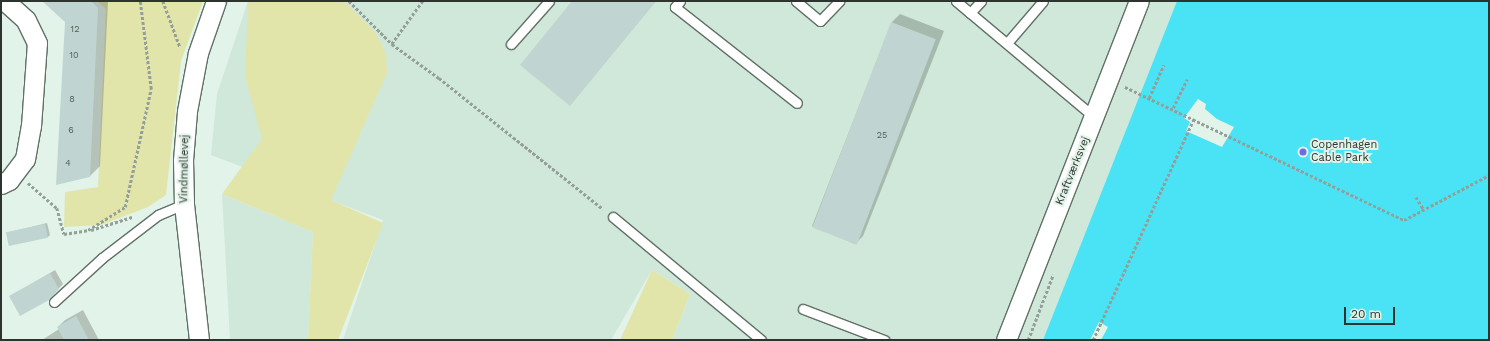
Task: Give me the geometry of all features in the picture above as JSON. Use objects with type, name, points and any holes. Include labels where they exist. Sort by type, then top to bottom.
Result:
[{"type":"street","points":[[1,184],[16,172],[25,159],[31,126],[38,43],[26,20],[5,1]]},
{"type":"street","name":"Vindmøllevej","points":[[199,340],[184,204],[186,111],[198,53],[216,1]]},
{"type":"street","name":"Kraftværksvej","points":[[1006,340],[1139,1]]},
{"type":"lane","points":[[511,44],[549,1]]},
{"type":"lane","points":[[680,1],[675,7],[797,103]]},
{"type":"lane","points":[[796,1],[820,21],[839,1]]},
{"type":"lane","points":[[956,1],[1094,117]]},
{"type":"lane","points":[[970,13],[981,1]]},
{"type":"lane","points":[[1007,43],[1042,1]]},
{"type":"lane","points":[[54,302],[102,258],[158,215],[184,204]]},
{"type":"lane","points":[[613,217],[761,340]]},
{"type":"lane","points":[[803,309],[884,340]]},
{"type":"path","points":[[16,172],[56,208],[64,234],[88,230],[126,207],[151,89],[140,1]]},
{"type":"path","points":[[163,1],[182,50],[198,53]]},
{"type":"path","points":[[349,1],[392,44],[439,78],[613,217]]},
{"type":"path","points":[[392,44],[423,1]]},
{"type":"path","points":[[1149,98],[1164,65]]},
{"type":"path","points":[[1173,108],[1187,79]]},
{"type":"path","points":[[1125,86],[1194,118],[1228,137],[1404,220],[1489,175]]},
{"type":"path","points":[[1093,340],[1194,118]]},
{"type":"path","points":[[1416,197],[1424,210]]},
{"type":"shaded area","points":[[248,1],[1177,1],[1043,340],[672,340],[690,294],[652,270],[611,340],[343,340],[383,220],[211,155],[217,94]]},
{"type":"shaded area","points":[[222,194],[313,232],[308,340],[230,340]]},
{"type":"green space","points":[[97,1],[203,1],[181,61],[166,195],[148,207],[101,225],[64,227],[65,192],[98,187],[106,9]]},
{"type":"green space","points":[[248,1],[344,1],[375,32],[386,53],[387,73],[331,200],[383,223],[338,340],[308,340],[313,232],[222,194],[262,139],[245,76]]},
{"type":"green space","points":[[652,270],[690,294],[672,340],[620,340]]},
{"type":"water","name":"Copenhagen Cable Park","points":[[1177,1],[1489,1],[1489,340],[1043,340]]},
{"type":"pier","points":[[1198,99],[1206,104],[1205,109],[1217,119],[1234,127],[1222,147],[1186,131],[1190,122],[1184,118]]},
{"type":"pier","points":[[1099,322],[1108,327],[1101,340],[1090,340]]},
{"type":"building","points":[[42,1],[91,1],[98,8],[90,177],[56,185],[65,22]]},
{"type":"building","points":[[572,1],[656,1],[570,106],[520,65]]},
{"type":"building","points":[[891,22],[936,39],[857,245],[812,227]]},
{"type":"building","points":[[45,224],[48,238],[9,246],[6,232]]},
{"type":"building","points":[[50,273],[59,289],[49,300],[20,316],[9,296]]},
{"type":"building","points":[[76,316],[89,340],[64,340],[57,327]]},
{"type":"place","name":"Copenhagen Cable Park","points":[[1303,152]]}]
